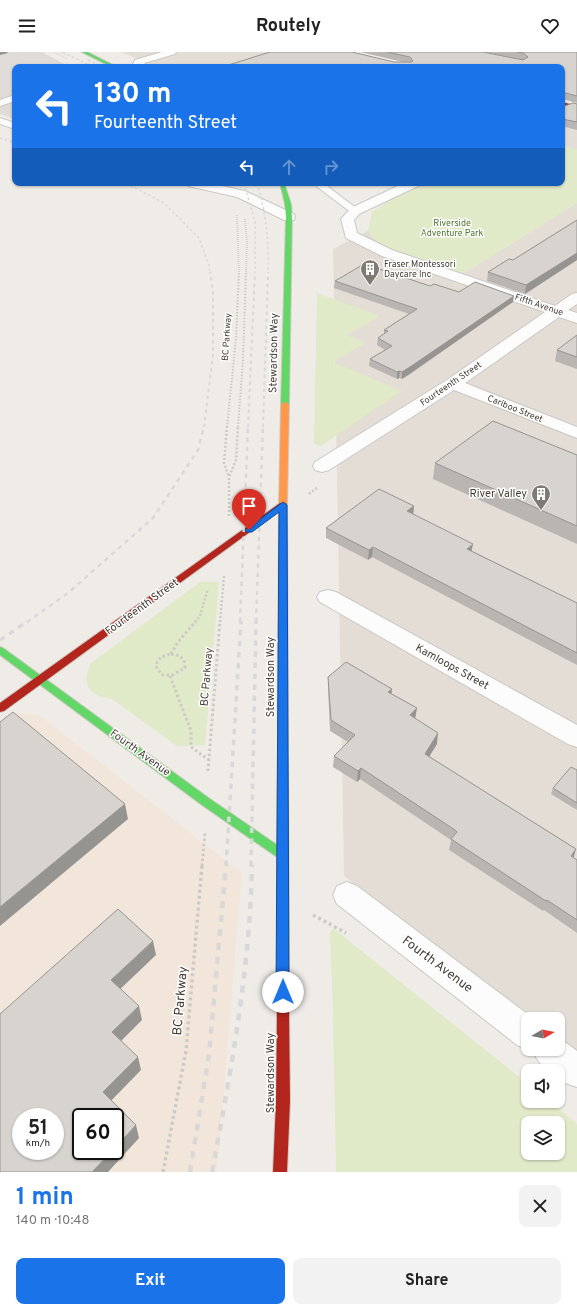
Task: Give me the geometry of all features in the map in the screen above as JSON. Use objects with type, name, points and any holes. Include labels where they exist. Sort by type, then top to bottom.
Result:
[{"type":"main road","points":[[84,52],[109,64]]},
{"type":"main road","name":"Stewardson Way","points":[[280,1172],[283,1101],[283,505],[289,216],[288,204],[283,186]]},
{"type":"main road","name":"Fourteenth Street","points":[[0,708],[283,505]]},
{"type":"main road","name":"Fourth Avenue","points":[[0,650],[42,679],[206,802],[282,854]]},
{"type":"street","points":[[143,64],[172,52]]},
{"type":"street","points":[[0,103],[12,99]]},
{"type":"street","points":[[0,121],[12,125]]},
{"type":"street","points":[[209,186],[241,194],[289,216]]},
{"type":"street","points":[[355,212],[408,186]]},
{"type":"street","name":"Fifth Avenue","points":[[355,212],[348,219],[351,234],[387,253],[577,318]]},
{"type":"street","name":"Fourteenth Street","points":[[322,466],[454,384],[577,296]]},
{"type":"street","name":"Cariboo Street","points":[[454,384],[577,433]]},
{"type":"street","name":"Kamloops Street","points":[[328,597],[577,738]]},
{"type":"street","name":"Fourth Avenue","points":[[347,895],[521,1029]]},
{"type":"street","points":[[557,1056],[577,1071]]},
{"type":"lane","points":[[321,186],[355,212]]},
{"type":"path","name":"BC Parkway","points":[[229,522],[229,477],[224,463],[236,330],[240,248],[237,214]]},
{"type":"path","name":"BC Parkway","points":[[229,477],[236,460],[243,360],[247,243],[245,219]]},
{"type":"path","name":"BC Parkway","points":[[208,775],[224,580],[219,579]]},
{"type":"path","points":[[172,654],[178,642],[200,616],[206,593],[210,586]]},
{"type":"path","points":[[172,654],[180,656],[185,661],[182,671],[170,676],[160,674],[157,671],[156,664],[162,657],[172,654]]},
{"type":"path","points":[[170,676],[191,730],[191,747],[209,760]]},
{"type":"path","name":"BC Parkway","points":[[163,1172],[186,1051],[205,831]]},
{"type":"path","points":[[283,898],[350,935]]},
{"type":"shaded area","points":[[0,52],[42,52],[64,64],[12,64],[12,118],[0,114]]},
{"type":"shaded area","points":[[121,52],[317,52],[369,64],[149,64]]},
{"type":"shaded area","points":[[0,71],[12,76],[12,88],[0,91]]},
{"type":"shaded area","points":[[565,109],[577,112],[577,150],[565,147]]},
{"type":"shaded area","points":[[577,203],[577,1054],[565,1045],[565,1012],[522,1012],[344,876],[333,249],[368,231],[386,253],[458,277]]},
{"type":"shaded area","points":[[17,713],[39,715],[242,873],[217,1172],[0,1172],[0,724]]},
{"type":"green space","name":"Riverside Adventure Park","points":[[565,147],[577,150],[577,203],[458,277],[386,253],[368,231],[372,212],[414,186],[565,186]]},
{"type":"green space","points":[[317,293],[380,316],[347,335],[365,343],[333,362],[402,391],[321,446],[314,444]]},
{"type":"green space","points":[[200,582],[219,582],[205,745],[177,746],[112,699],[92,692],[87,683],[86,677],[91,663]]},
{"type":"green space","points":[[334,929],[521,1078],[521,1108],[558,1108],[577,1124],[577,1172],[336,1172],[330,931]]},
{"type":"building","points":[[270,52],[352,52],[394,62],[411,62],[413,61],[410,57],[387,52],[483,52],[523,60],[528,57],[523,53],[517,52],[577,52],[577,96],[565,93],[565,64],[232,64]]},
{"type":"building","points":[[573,103],[577,104],[577,122],[565,120],[565,106]]},
{"type":"building","points":[[577,220],[577,253],[526,285],[488,272],[509,259],[513,260]]},
{"type":"building","points":[[364,264],[430,286],[434,284],[459,292],[475,282],[514,296],[410,367],[402,372],[397,372],[370,359],[392,346],[378,338],[388,331],[384,330],[417,309],[335,281]]},
{"type":"building","points":[[577,335],[577,357],[557,350]]},
{"type":"building","name":"River Valley","points":[[493,421],[577,455],[577,526],[435,463]]},
{"type":"building","points":[[379,489],[414,506],[407,511],[473,544],[467,549],[577,603],[577,653],[373,547],[369,550],[326,528]]},
{"type":"building","points":[[346,662],[392,689],[388,692],[417,708],[410,715],[438,733],[425,754],[576,849],[571,856],[577,860],[577,920],[451,839],[457,832],[455,830],[361,768],[358,771],[334,756],[355,735],[331,720],[328,677]]},
{"type":"building","points":[[13,712],[125,804],[0,907],[0,722]]},
{"type":"building","points":[[571,767],[577,770],[577,803],[553,788]]},
{"type":"building","points":[[118,909],[153,941],[111,980],[139,1006],[112,1032],[138,1057],[103,1092],[119,1108],[72,1108],[72,1160],[103,1160],[92,1172],[0,1172],[0,1014]]},
{"type":"building","points":[[124,1113],[136,1125],[124,1138]]},
{"type":"railway","points":[[63,52],[87,64]]},
{"type":"railway","points":[[88,60],[97,64]]},
{"type":"railway","points":[[0,138],[12,142]]},
{"type":"railway","points":[[132,186],[164,203],[199,238],[209,265],[210,273]]},
{"type":"railway","points":[[245,186],[255,222],[255,272]]},
{"type":"railway","points":[[258,186],[263,205],[266,228],[268,272]]},
{"type":"railway","points":[[204,427],[213,355],[213,291],[210,272]]},
{"type":"railway","points":[[248,427],[255,272]]},
{"type":"railway","points":[[263,427],[268,272]]},
{"type":"railway","points":[[27,622],[68,593],[153,518],[198,450],[204,426]]},
{"type":"railway","points":[[240,622],[248,426]]},
{"type":"railway","points":[[256,622],[263,426]]},
{"type":"railway","points":[[0,640],[28,621]]},
{"type":"railway","points":[[226,866],[241,621]]},
{"type":"railway","points":[[251,866],[256,621]]},
{"type":"railway","points":[[190,1172],[209,1055],[226,865]]},
{"type":"railway","points":[[212,1172],[226,1096],[243,981],[248,942],[252,865]]},
{"type":"traffic: fast","points":[[84,52],[109,64]]},
{"type":"traffic: fast","points":[[283,186],[288,204],[289,217],[285,404]]},
{"type":"traffic: fast","points":[[0,650],[206,802],[282,854]]},
{"type":"traffic: fast","points":[[283,748],[283,1009]]},
{"type":"traffic: slow","points":[[283,748],[283,505],[285,404]]},
{"type":"traffic: jam","points":[[565,104],[577,107]]},
{"type":"traffic: jam","points":[[0,708],[283,505]]},
{"type":"traffic: jam","points":[[280,1172],[283,1101],[283,1009]]},
{"type":"place","name":"Fraser Montessori Daycare Inc","points":[[370,286]]},
{"type":"place","name":"River Valley","points":[[541,511]]},
{"type":"route","points":[[249,530],[283,505],[283,992]]}]
